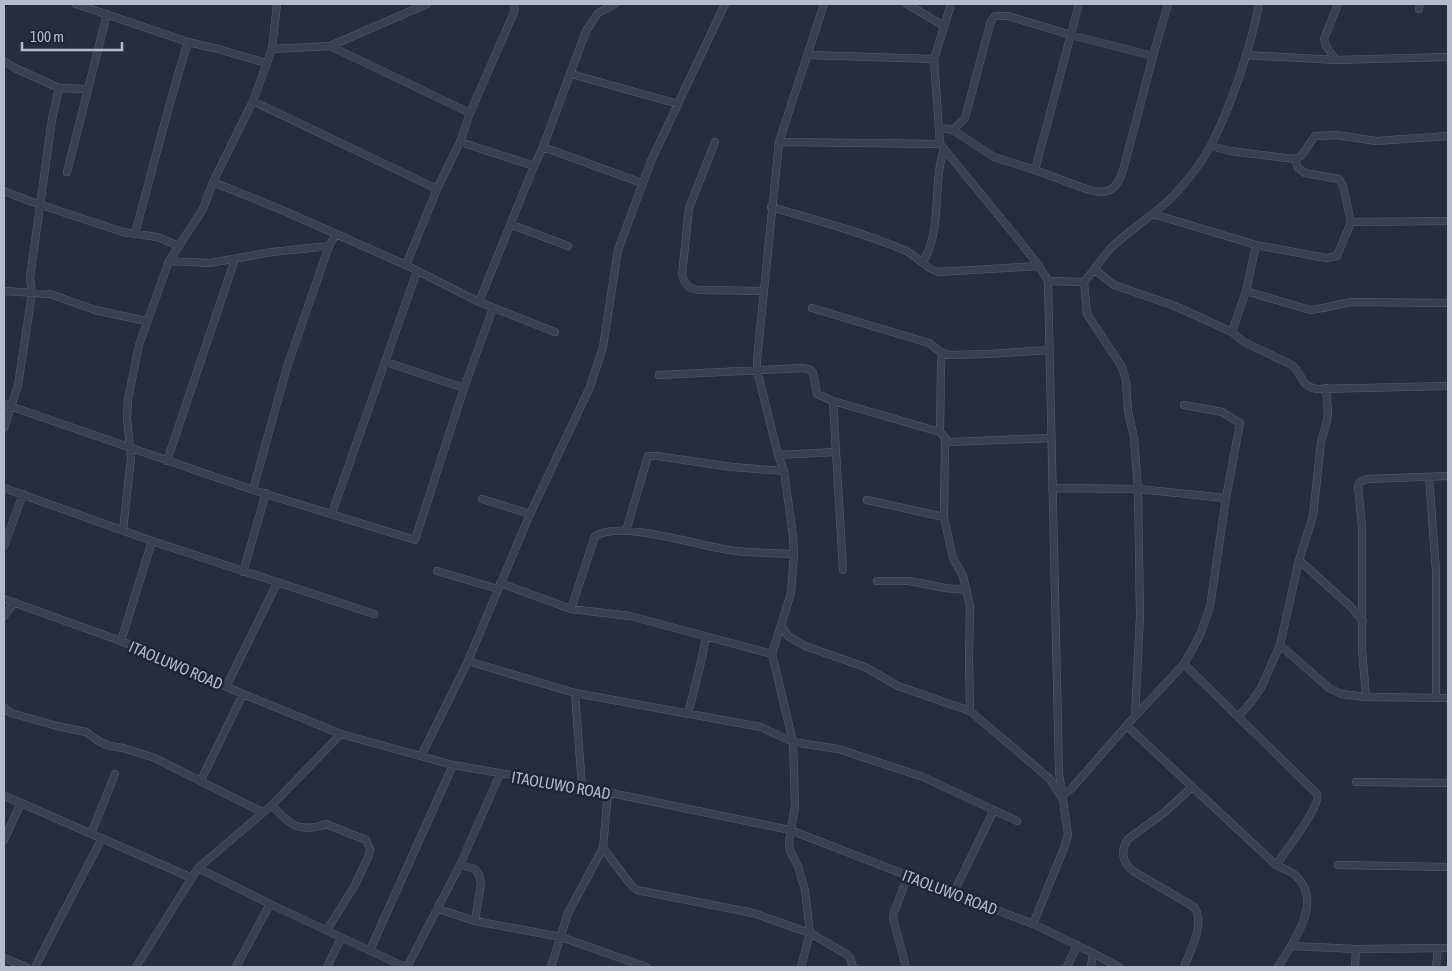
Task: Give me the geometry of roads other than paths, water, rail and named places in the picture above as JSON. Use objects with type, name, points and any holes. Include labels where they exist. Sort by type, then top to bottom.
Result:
[{"type":"street","points":[[76,4],[188,42],[218,48],[266,63]]},
{"type":"street","points":[[123,530],[132,458],[127,418],[128,399],[146,321],[168,261],[202,208],[253,101],[272,48],[277,4]]},
{"type":"street","points":[[272,48],[330,46],[427,4]]},
{"type":"street","points":[[406,265],[515,10],[513,4]]},
{"type":"street","points":[[478,302],[512,225],[586,31],[598,13],[615,4]]},
{"type":"street","points":[[421,756],[468,661],[530,514],[590,387],[603,347],[618,250],[642,183],[725,4]]},
{"type":"street","points":[[801,967],[810,933],[805,890],[798,866],[790,851],[790,830],[795,806],[793,742],[772,654],[791,593],[794,554],[784,471],[778,456],[757,370],[771,207],[779,142],[824,4]]},
{"type":"street","points":[[907,4],[944,26]]},
{"type":"street","points":[[923,262],[928,252],[935,223],[942,146],[934,59],[951,4]]},
{"type":"street","points":[[1036,170],[1079,4]]},
{"type":"street","points":[[940,128],[953,130],[994,157],[1098,192],[1107,192],[1115,187],[1123,173],[1168,4]]},
{"type":"street","points":[[1135,716],[1140,616],[1138,490],[1134,438],[1122,367],[1087,314],[1084,282],[1112,247],[1176,193],[1211,146],[1230,102],[1246,55],[1259,4]]},
{"type":"street","points":[[1336,60],[1326,46],[1324,39],[1338,4]]},
{"type":"street","points":[[67,172],[107,14]]},
{"type":"street","points":[[953,130],[965,118],[991,21],[995,16],[1008,16],[1071,35],[1153,56]]},
{"type":"street","points":[[135,233],[166,113],[188,42]]},
{"type":"street","points":[[330,46],[470,113]]},
{"type":"street","points":[[808,55],[934,59]]},
{"type":"street","points":[[1246,55],[1336,60],[1448,57]]},
{"type":"street","points":[[4,61],[59,88],[88,89]]},
{"type":"street","points":[[571,74],[678,104]]},
{"type":"street","points":[[4,428],[7,405],[18,385],[32,293],[30,278],[52,119],[59,88]]},
{"type":"street","points":[[253,101],[438,190]]},
{"type":"street","points":[[1211,146],[1230,151],[1296,158],[1301,156],[1315,136],[1337,135],[1376,141],[1448,136]]},
{"type":"street","points":[[460,142],[534,166]]},
{"type":"street","points":[[715,142],[689,208],[682,275],[685,285],[691,289],[700,290],[763,291]]},
{"type":"street","points":[[779,142],[942,146],[1039,266],[1048,281],[1059,773],[1068,835],[1032,924]]},
{"type":"street","points":[[543,147],[642,183]]},
{"type":"street","points":[[1153,214],[1256,245],[1326,258],[1337,256],[1351,222],[1343,186],[1339,179],[1304,173],[1298,168],[1296,158]]},
{"type":"street","points":[[213,182],[406,265],[478,302],[554,332]]},
{"type":"street","points":[[4,191],[123,232],[157,237],[179,246]]},
{"type":"street","points":[[771,207],[869,236],[906,251],[923,262],[932,271],[1039,266]]},
{"type":"street","points":[[1351,222],[1448,221]]},
{"type":"street","points":[[512,225],[568,246]]},
{"type":"street","points":[[253,490],[287,367],[329,246],[336,234]]},
{"type":"street","points":[[1232,332],[1246,291],[1256,245]]},
{"type":"street","points":[[168,261],[210,263],[272,252],[329,246]]},
{"type":"street","points":[[167,461],[234,259]]},
{"type":"street","points":[[1095,270],[1114,285],[1175,306],[1232,332],[1244,342],[1292,364],[1298,370],[1304,384],[1308,387],[1448,386]]},
{"type":"street","points":[[332,513],[417,271]]},
{"type":"street","points":[[1048,281],[1084,282]]},
{"type":"street","points":[[4,291],[50,294],[95,310],[146,321]]},
{"type":"street","points":[[1246,291],[1310,310],[1352,302],[1448,303]]},
{"type":"street","points":[[7,405],[253,490],[415,540],[464,388],[493,308]]},
{"type":"street","points":[[812,308],[929,343],[942,353],[950,355],[1049,350]]},
{"type":"street","points":[[942,353],[940,432],[945,440],[944,518],[953,558],[963,576],[970,606],[970,710]]},
{"type":"street","points":[[386,362],[464,388]]},
{"type":"street","points":[[659,375],[807,368],[813,373],[817,394],[833,401],[940,432]]},
{"type":"street","points":[[1239,716],[1261,688],[1280,645],[1299,560],[1313,516],[1321,442],[1327,422],[1326,388]]},
{"type":"street","points":[[833,401],[843,570]]},
{"type":"street","points":[[1061,797],[1072,788],[1135,716],[1184,664],[1200,635],[1210,607],[1226,498],[1240,423],[1222,412],[1184,405]]},
{"type":"street","points":[[945,440],[954,443],[1052,438]]},
{"type":"street","points":[[778,456],[835,452]]},
{"type":"street","points":[[626,531],[648,456],[732,467],[784,471]]},
{"type":"street","points":[[1366,697],[1362,649],[1362,527],[1358,486],[1360,482],[1367,479],[1448,476]]},
{"type":"street","points":[[1429,477],[1436,571],[1436,698]]},
{"type":"street","points":[[4,488],[243,572],[374,614]]},
{"type":"street","points":[[1052,488],[1138,490],[1226,498]]},
{"type":"street","points":[[243,572],[266,493]]},
{"type":"street","points":[[4,546],[23,494]]},
{"type":"street","points":[[482,499],[530,514]]},
{"type":"street","points":[[867,500],[944,518]]},
{"type":"street","points":[[571,609],[595,536],[600,533],[626,531],[675,538],[735,551],[794,554]]},
{"type":"street","points":[[121,641],[152,541]]},
{"type":"street","points":[[1299,560],[1350,606],[1363,621]]},
{"type":"street","points":[[437,571],[499,586],[571,609],[630,616],[772,654]]},
{"type":"street","points":[[877,581],[909,581],[967,590]]},
{"type":"street","points":[[226,687],[276,583]]},
{"type":"street","name":"ITAOLUWO ROAD","points":[[4,599],[121,641],[341,734],[453,765],[608,792],[790,830],[1032,924],[1119,967]]},
{"type":"street","points":[[4,616],[14,603]]},
{"type":"street","points":[[781,625],[788,636],[805,646],[865,667],[898,686],[970,710],[1050,779],[1061,797]]},
{"type":"street","points":[[688,714],[706,637]]},
{"type":"street","points":[[1280,645],[1329,688],[1341,694],[1366,697],[1448,698]]},
{"type":"street","points":[[468,661],[575,693],[761,727],[793,742],[838,749],[914,774],[1017,821]]},
{"type":"street","points":[[1184,664],[1318,794],[1319,798],[1308,819],[1276,865]]},
{"type":"street","points":[[575,693],[582,787]]},
{"type":"street","points":[[201,780],[243,694]]},
{"type":"street","points":[[4,708],[20,716],[86,732],[100,742],[155,758],[262,812]]},
{"type":"street","points":[[1127,726],[1276,865],[1296,875],[1305,889],[1308,905],[1306,914],[1291,946],[1278,967]]},
{"type":"street","points":[[136,967],[198,868],[272,805],[341,734]]},
{"type":"street","points":[[370,950],[453,765]]},
{"type":"street","points":[[91,834],[115,774]]},
{"type":"street","points":[[198,868],[341,938],[406,967],[460,865],[500,774]]},
{"type":"street","points":[[1356,782],[1448,783]]},
{"type":"street","points":[[1184,967],[1196,937],[1198,911],[1194,906],[1126,866],[1123,852],[1124,845],[1128,839],[1165,812],[1192,788]]},
{"type":"street","points":[[551,967],[568,913],[603,848],[608,792]]},
{"type":"street","points":[[4,796],[192,878]]},
{"type":"street","points":[[4,840],[21,803]]},
{"type":"street","points":[[272,805],[286,821],[295,826],[314,829],[326,824],[366,840],[369,844],[369,855],[355,885],[327,930]]},
{"type":"street","points":[[953,894],[994,810]]},
{"type":"street","points":[[35,967],[102,838]]},
{"type":"street","points":[[603,848],[631,885],[637,890],[752,913],[810,933],[846,954],[850,958],[853,967]]},
{"type":"street","points":[[460,865],[475,869],[481,879],[475,921]]},
{"type":"street","points":[[1338,865],[1448,867]]},
{"type":"street","points":[[906,967],[893,918],[908,876]]},
{"type":"street","points":[[236,967],[270,904]]},
{"type":"street","points":[[438,909],[475,921],[561,936],[646,967]]},
{"type":"street","points":[[327,967],[341,938]]},
{"type":"street","points":[[1067,967],[1077,945]]},
{"type":"street","points":[[1291,946],[1448,948]]},
{"type":"street","points":[[1355,967],[1356,948]]},
{"type":"street","points":[[1436,967],[1438,948]]},
{"type":"street","points":[[1091,967],[1093,953]]},
{"type":"street","points":[[4,958],[26,967]]}]
